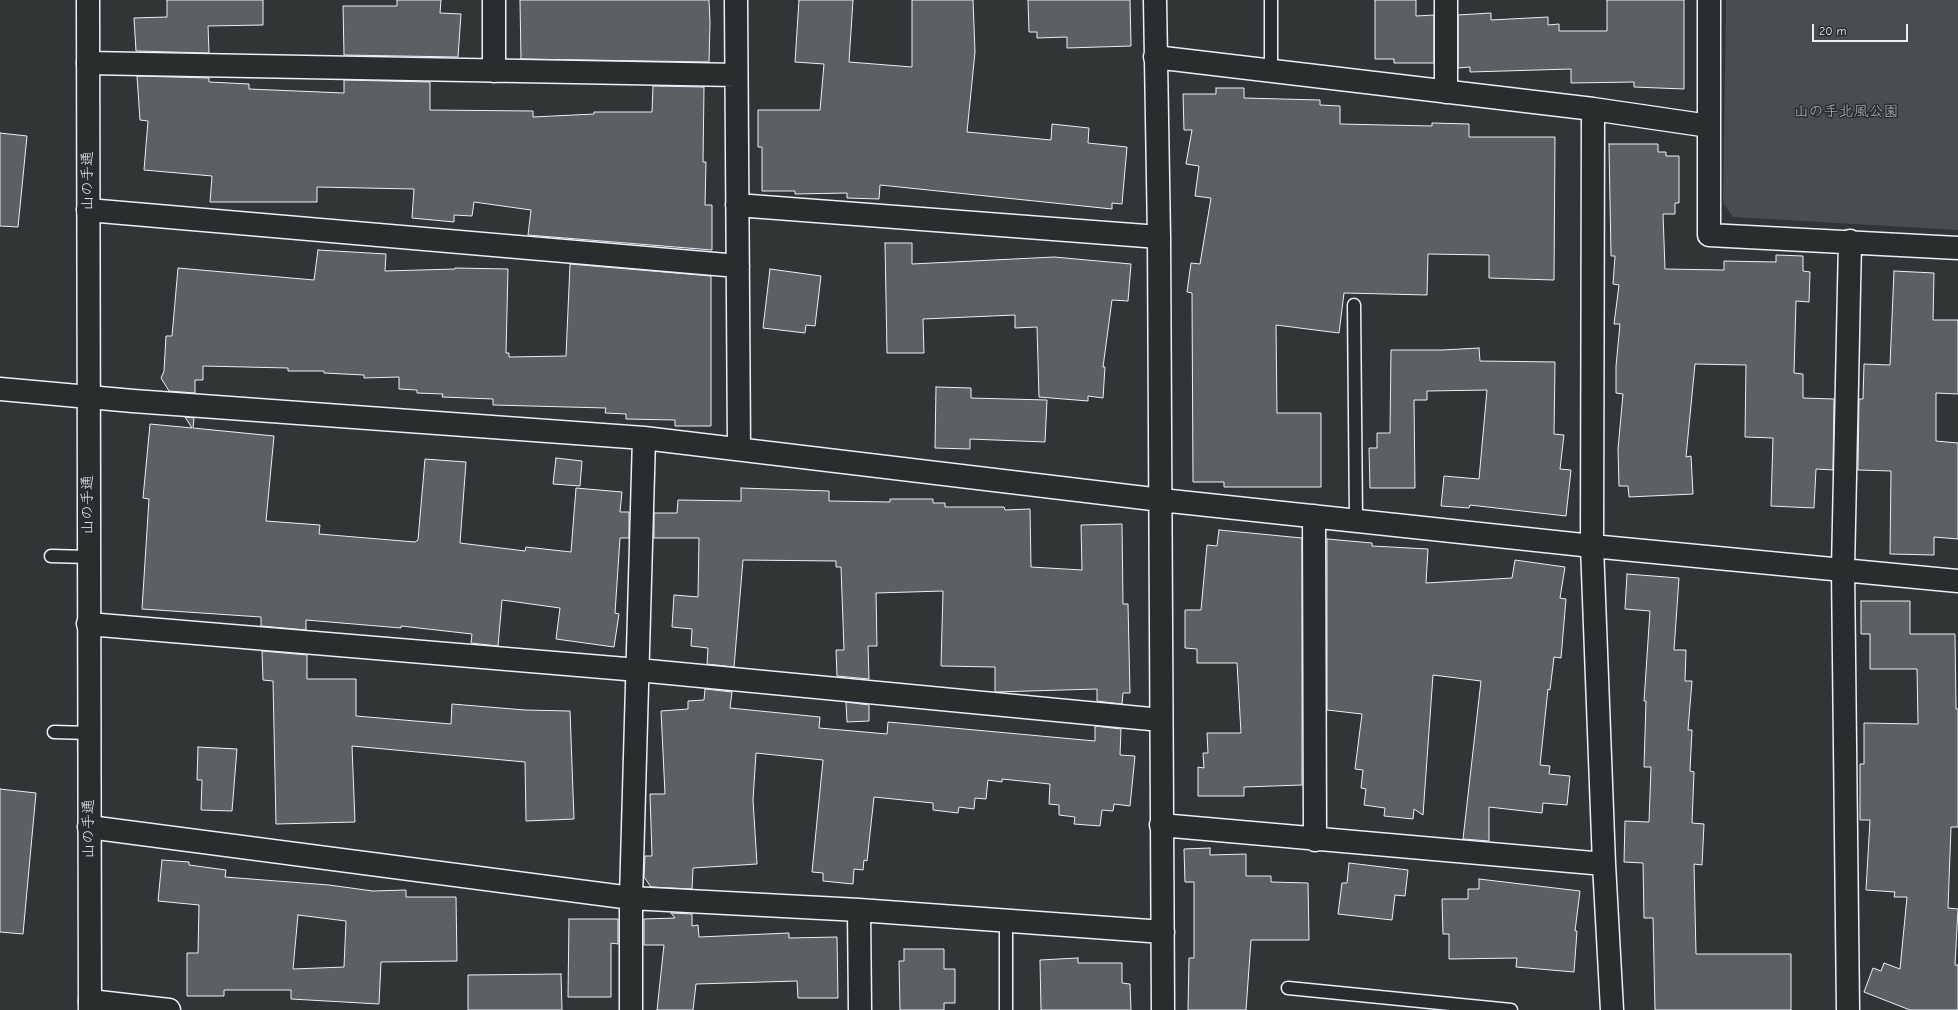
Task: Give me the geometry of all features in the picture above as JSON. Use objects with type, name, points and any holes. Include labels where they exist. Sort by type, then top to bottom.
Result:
[{"type":"street","name":"山の手通","points":[[88,0],[87,397],[90,1006]]},
{"type":"street","points":[[494,0],[494,71]]},
{"type":"street","points":[[736,0],[739,448]]},
{"type":"street","points":[[1155,0],[1161,500],[1162,1010]]},
{"type":"street","points":[[1446,0],[1446,92]]},
{"type":"street","points":[[1709,0],[1709,235],[1850,241],[1958,248]]},
{"type":"street","points":[[1155,57],[1593,109],[1709,126]]},
{"type":"street","points":[[88,63],[736,75]]},
{"type":"street","points":[[1593,109],[1592,546],[1604,864],[1612,1010]]},
{"type":"street","points":[[737,205],[1159,237]]},
{"type":"street","points":[[88,210],[738,266]]},
{"type":"street","points":[[1848,1010],[1843,569],[1850,241]]},
{"type":"street","points":[[0,389],[87,397],[644,438],[739,448],[1161,500],[1592,546],[1958,581]]},
{"type":"street","points":[[630,1010],[631,898],[644,438]]},
{"type":"street","points":[[1314,516],[1315,840]]},
{"type":"street","points":[[88,624],[638,670],[1161,720]]},
{"type":"street","points":[[1161,825],[1315,840],[1604,864]]},
{"type":"street","points":[[89,827],[631,898],[859,910],[1162,932]]},
{"type":"street","points":[[859,910],[860,1010]]},
{"type":"street","points":[[90,1006],[169,1010]]},
{"type":"lane","points":[[1271,0],[1271,71]]},
{"type":"lane","points":[[1354,305],[1356,520]]},
{"type":"lane","points":[[51,556],[88,557]]},
{"type":"lane","points":[[54,732],[88,733]]},
{"type":"lane","points":[[1006,921],[1006,1010]]},
{"type":"lane","points":[[1288,988],[1511,1010]]},
{"type":"green space","name":"山の手北風公園","points":[[1726,0],[1958,0],[1958,230],[1733,217],[1723,203]]},
{"type":"building","points":[[167,0],[263,0],[263,25],[208,26],[209,53],[136,51],[134,18],[167,17]]},
{"type":"building","points":[[397,0],[441,0],[440,13],[461,14],[458,57],[344,55],[343,6],[397,6]]},
{"type":"building","points":[[520,0],[709,0],[709,62],[521,59]]},
{"type":"building","points":[[799,0],[853,0],[849,62],[912,67],[912,0],[973,0],[975,52],[967,132],[1051,140],[1052,124],[1089,128],[1088,143],[1127,147],[1122,204],[1112,203],[1112,209],[880,185],[879,199],[847,198],[847,193],[795,194],[795,191],[762,191],[762,147],[758,147],[758,110],[820,110],[824,64],[795,62]]},
{"type":"building","points":[[1028,0],[1130,0],[1131,46],[1067,48],[1067,37],[1037,38],[1037,32],[1029,32]]},
{"type":"building","points":[[1375,0],[1416,0],[1416,16],[1434,15],[1434,63],[1394,63],[1394,59],[1375,59]]},
{"type":"building","points":[[1607,0],[1684,0],[1684,89],[1634,87],[1634,82],[1571,83],[1571,69],[1470,72],[1470,67],[1458,68],[1458,15],[1491,13],[1491,20],[1548,17],[1548,25],[1559,24],[1559,31],[1607,31]]},
{"type":"building","points":[[137,76],[209,78],[209,82],[249,84],[249,89],[344,93],[344,80],[430,82],[430,110],[533,111],[533,117],[594,114],[594,112],[652,112],[653,86],[704,87],[703,162],[706,162],[705,205],[712,205],[712,250],[528,235],[531,210],[474,202],[472,216],[454,215],[454,222],[412,218],[414,189],[317,187],[317,202],[210,202],[212,176],[144,170],[148,121],[140,120]]},
{"type":"building","points":[[1216,88],[1244,88],[1244,98],[1320,100],[1320,105],[1340,106],[1340,124],[1432,126],[1432,123],[1469,124],[1469,137],[1555,137],[1554,280],[1489,278],[1489,255],[1428,254],[1427,295],[1344,293],[1339,333],[1276,325],[1277,413],[1321,413],[1321,487],[1224,487],[1224,482],[1193,482],[1192,293],[1187,292],[1191,263],[1200,264],[1211,198],[1195,196],[1199,166],[1186,164],[1192,130],[1184,130],[1183,94],[1216,94]]},
{"type":"building","points":[[0,133],[27,136],[18,227],[0,226]]},
{"type":"building","points":[[1609,144],[1658,144],[1658,152],[1666,152],[1666,156],[1679,156],[1679,203],[1675,203],[1675,214],[1663,214],[1665,269],[1724,270],[1724,261],[1776,262],[1776,255],[1803,256],[1803,271],[1810,272],[1809,302],[1796,301],[1794,373],[1803,374],[1803,398],[1834,399],[1833,470],[1816,469],[1814,508],[1771,506],[1773,438],[1745,437],[1746,365],[1695,364],[1686,457],[1691,456],[1693,494],[1629,497],[1628,486],[1619,486],[1618,449],[1623,394],[1616,393],[1616,366],[1620,324],[1614,324],[1619,285],[1613,284],[1615,256],[1611,256]]},
{"type":"building","points":[[885,243],[912,243],[912,264],[1054,257],[1131,264],[1128,301],[1112,300],[1103,367],[1105,367],[1103,398],[1088,396],[1088,401],[1039,397],[1037,327],[1015,328],[1015,315],[923,319],[924,353],[887,353]]},
{"type":"building","points":[[318,250],[386,254],[385,271],[455,268],[508,269],[506,353],[509,353],[509,357],[566,356],[570,264],[711,276],[711,426],[675,426],[675,420],[626,419],[626,414],[605,413],[606,408],[493,405],[493,399],[442,397],[443,394],[417,393],[417,390],[399,389],[399,377],[364,378],[364,375],[324,373],[324,371],[288,371],[288,368],[203,366],[203,380],[195,380],[195,393],[169,391],[161,378],[164,371],[166,336],[172,336],[178,268],[314,280]]},
{"type":"building","points":[[770,269],[821,276],[815,326],[806,325],[805,333],[763,328]]},
{"type":"building","points":[[1894,271],[1934,273],[1933,320],[1958,320],[1958,394],[1936,393],[1936,441],[1958,443],[1958,539],[1934,537],[1934,555],[1890,554],[1891,471],[1858,470],[1859,399],[1863,399],[1864,364],[1890,365]]},
{"type":"building","points":[[1479,348],[1480,361],[1555,362],[1554,434],[1564,435],[1560,469],[1571,470],[1566,516],[1470,505],[1469,508],[1441,506],[1444,476],[1479,479],[1487,390],[1427,391],[1427,400],[1414,400],[1415,488],[1370,488],[1369,448],[1377,448],[1377,433],[1390,433],[1391,350]]},
{"type":"building","points":[[936,387],[971,388],[971,398],[1047,400],[1045,442],[970,439],[970,449],[935,448]]},
{"type":"building","points":[[185,417],[194,418],[193,428],[274,436],[266,521],[320,525],[319,534],[415,542],[418,540],[425,459],[466,462],[460,543],[525,551],[526,547],[571,552],[576,488],[622,492],[620,512],[629,512],[629,538],[620,538],[615,613],[619,614],[614,647],[556,639],[560,608],[502,600],[498,646],[471,643],[472,634],[401,626],[401,628],[306,620],[306,630],[261,626],[261,617],[142,609],[149,499],[143,498],[150,424],[192,428]]},
{"type":"building","points":[[556,458],[582,461],[580,486],[553,484]]},
{"type":"building","points":[[741,488],[829,491],[829,501],[890,502],[890,499],[933,499],[933,503],[945,503],[945,507],[1004,507],[1005,510],[1030,509],[1031,567],[1082,570],[1081,525],[1122,524],[1123,604],[1128,604],[1130,693],[1123,693],[1122,704],[1097,701],[1097,689],[995,692],[995,667],[941,666],[943,591],[876,593],[877,646],[868,646],[869,679],[837,676],[836,650],[844,650],[841,567],[836,567],[836,561],[743,560],[734,667],[707,664],[708,648],[691,646],[692,629],[672,627],[674,595],[698,597],[699,538],[654,538],[654,513],[677,513],[678,500],[741,501]]},
{"type":"building","points":[[1219,530],[1302,538],[1302,785],[1244,787],[1244,796],[1198,796],[1198,767],[1204,768],[1203,753],[1208,753],[1207,733],[1241,733],[1237,663],[1197,663],[1197,649],[1185,648],[1185,610],[1201,610],[1207,545],[1217,546]]},
{"type":"building","points":[[1327,539],[1372,543],[1372,546],[1428,549],[1426,583],[1512,578],[1515,560],[1565,567],[1560,598],[1566,599],[1561,658],[1554,657],[1550,690],[1548,689],[1540,765],[1550,766],[1549,774],[1570,776],[1567,805],[1543,803],[1542,813],[1489,807],[1489,841],[1463,839],[1481,681],[1433,675],[1423,815],[1414,809],[1413,819],[1384,816],[1385,808],[1364,805],[1366,789],[1361,788],[1363,770],[1355,769],[1362,714],[1327,710]]},
{"type":"building","points":[[1627,574],[1679,578],[1674,650],[1686,650],[1685,681],[1692,681],[1688,730],[1692,730],[1690,771],[1694,772],[1692,823],[1704,824],[1702,865],[1694,864],[1696,954],[1791,954],[1791,1010],[1655,1010],[1653,918],[1644,918],[1643,863],[1624,862],[1625,821],[1649,822],[1651,767],[1644,767],[1646,701],[1644,701],[1650,611],[1625,609]]},
{"type":"building","points":[[1861,601],[1910,601],[1910,634],[1955,634],[1956,709],[1958,709],[1958,827],[1951,827],[1948,908],[1958,909],[1955,965],[1958,965],[1958,1010],[1910,1010],[1864,992],[1873,968],[1881,971],[1884,963],[1900,969],[1907,897],[1894,897],[1895,892],[1866,890],[1870,820],[1860,820],[1860,764],[1864,764],[1864,723],[1918,724],[1917,669],[1870,669],[1870,634],[1861,634]]},
{"type":"building","points":[[262,651],[307,655],[307,679],[356,679],[356,716],[451,724],[452,704],[525,710],[570,711],[574,819],[526,821],[525,762],[352,746],[355,822],[276,824],[273,681],[263,680]]},
{"type":"building","points":[[705,689],[732,692],[730,708],[820,717],[819,728],[887,734],[888,722],[1095,741],[1095,726],[1121,729],[1120,755],[1135,756],[1130,806],[1114,804],[1113,811],[1102,810],[1100,826],[1074,824],[1075,817],[1059,815],[1059,805],[1049,804],[1050,784],[1002,779],[1002,782],[988,780],[986,799],[975,798],[974,809],[959,807],[958,813],[933,810],[933,803],[874,797],[867,861],[864,860],[863,870],[854,869],[853,884],[823,881],[823,873],[812,872],[823,760],[756,753],[753,800],[757,864],[693,868],[692,889],[651,887],[644,877],[645,856],[652,856],[650,794],[665,794],[661,711],[688,709],[688,701],[704,700]]},
{"type":"building","points":[[846,702],[869,705],[869,721],[847,722]]},
{"type":"building","points":[[198,747],[237,749],[232,811],[201,810],[202,780],[197,780]]},
{"type":"building","points":[[0,789],[36,793],[23,934],[0,932]]},
{"type":"building","points":[[1210,848],[1210,855],[1246,854],[1246,876],[1271,876],[1271,882],[1308,883],[1309,940],[1251,940],[1246,1010],[1188,1010],[1189,958],[1194,958],[1194,882],[1185,882],[1184,849]]},
{"type":"building","points":[[162,860],[189,862],[189,865],[226,870],[225,877],[329,885],[373,891],[406,890],[406,897],[456,897],[457,961],[381,962],[379,1004],[291,999],[291,990],[224,990],[224,996],[187,996],[187,953],[198,953],[199,905],[158,901]],"holes":[[[298,915],[346,921],[344,967],[293,969]]]},
{"type":"building","points":[[1349,863],[1408,870],[1405,896],[1395,895],[1392,920],[1338,914],[1342,883],[1347,883]]},
{"type":"building","points":[[1479,879],[1580,891],[1575,931],[1577,931],[1574,972],[1516,967],[1517,958],[1449,959],[1449,934],[1443,934],[1442,899],[1468,899],[1468,889],[1479,889]]},
{"type":"building","points":[[671,913],[692,914],[692,926],[698,925],[699,937],[789,933],[789,938],[837,937],[838,998],[798,998],[797,981],[696,984],[693,1010],[657,1010],[664,945],[644,945],[644,919],[675,918]]},
{"type":"building","points":[[569,919],[618,919],[618,944],[611,943],[611,997],[568,997]]},
{"type":"building","points":[[904,949],[944,949],[944,969],[955,969],[955,1003],[944,1003],[944,1010],[900,1010],[899,961],[904,961]]},
{"type":"building","points":[[1078,958],[1078,963],[1122,963],[1122,983],[1130,984],[1131,1010],[1041,1010],[1040,960]]},
{"type":"building","points":[[561,974],[562,1010],[468,1010],[468,975]]}]
